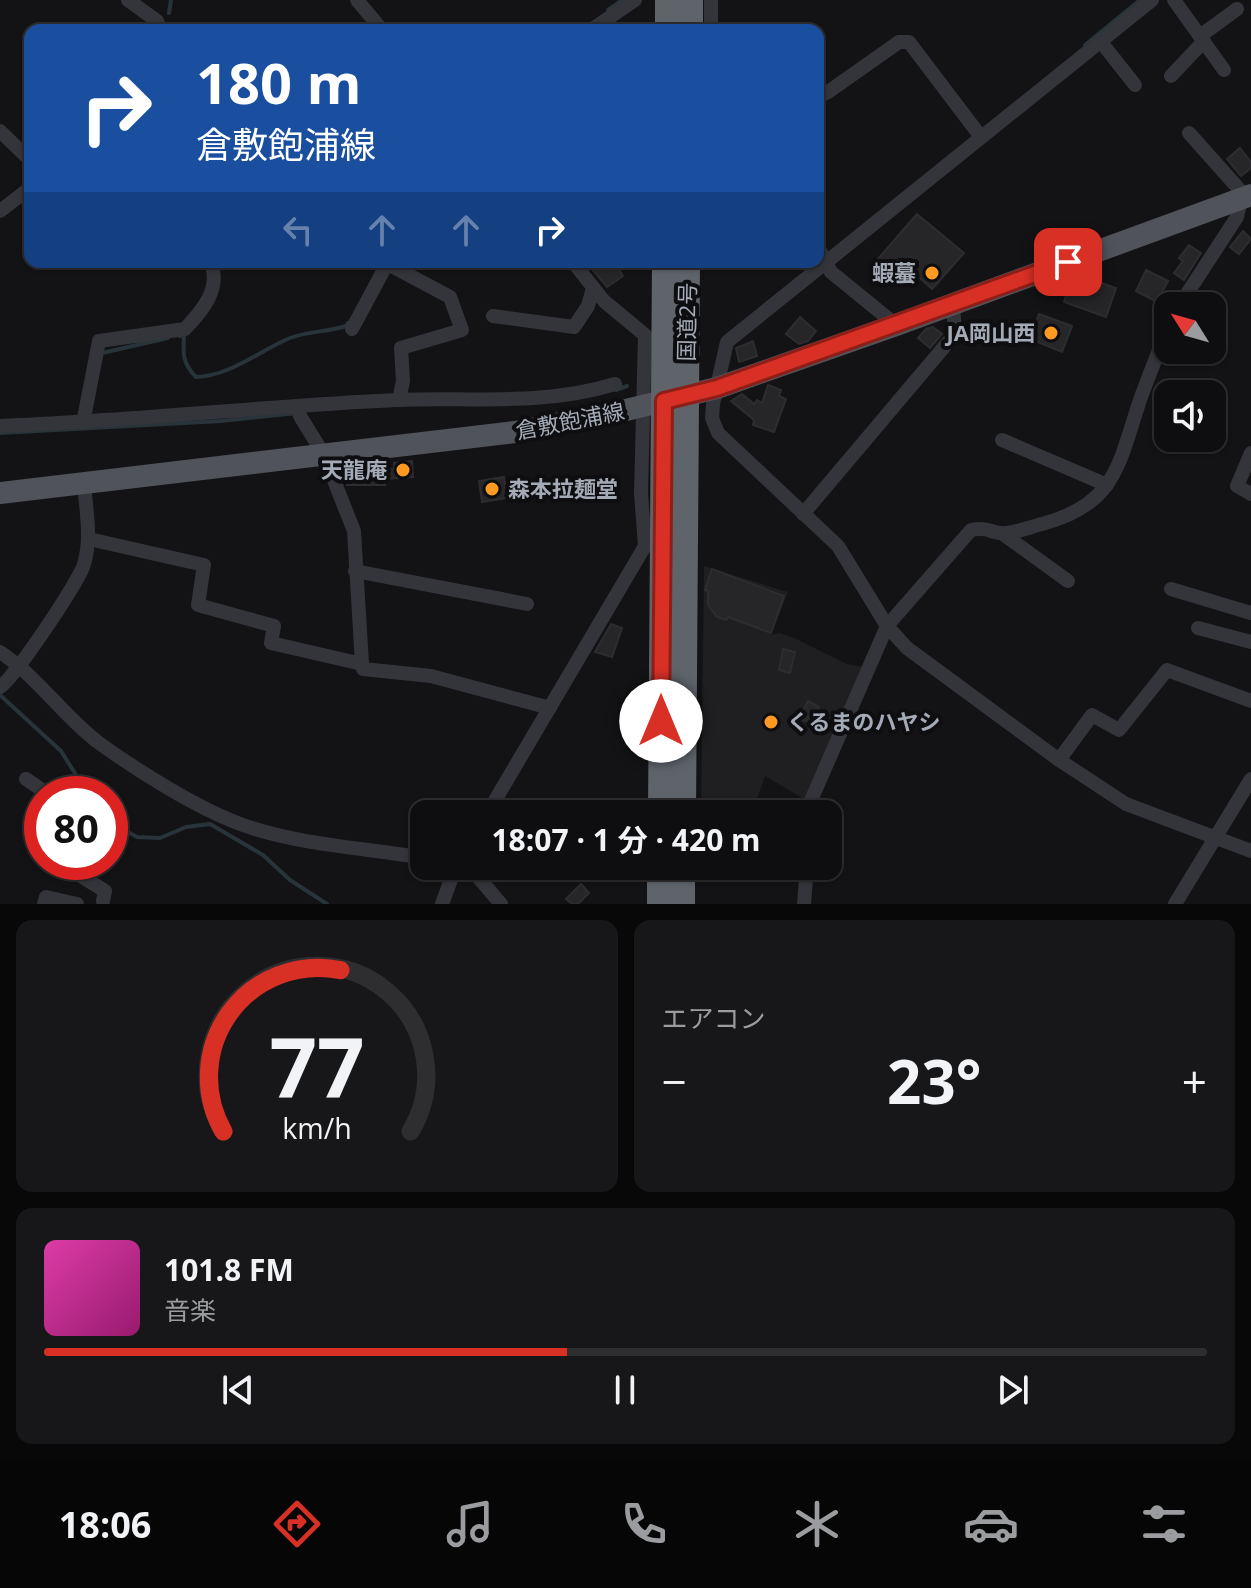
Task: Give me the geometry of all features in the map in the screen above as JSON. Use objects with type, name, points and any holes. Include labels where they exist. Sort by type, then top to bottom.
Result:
[{"type":"highway","points":[[668,0],[668,24]]},
{"type":"highway","points":[[690,0],[690,24]]},
{"type":"highway","name":"国道2号","points":[[661,800],[665,268]]},
{"type":"highway","name":"国道2号","points":[[682,800],[664,401],[686,268]]},
{"type":"highway","points":[[660,880],[660,904]]},
{"type":"highway","points":[[682,880],[682,904]]},
{"type":"main road","name":"倉敷飽浦線","points":[[0,493],[515,432],[664,401],[717,388],[1246,197]]},
{"type":"street","points":[[128,0],[158,24]]},
{"type":"street","points":[[357,0],[377,24]]},
{"type":"street","points":[[711,0],[711,24]]},
{"type":"street","points":[[824,254],[1152,0]]},
{"type":"street","points":[[1174,0],[1224,70]]},
{"type":"street","points":[[598,24],[626,2]]},
{"type":"street","points":[[1171,76],[1202,38],[1237,9]]},
{"type":"street","points":[[824,94],[899,42],[909,42],[978,134]]},
{"type":"street","points":[[1101,42],[1135,85]]},
{"type":"street","points":[[0,131],[24,154]]},
{"type":"street","points":[[1188,292],[1237,217],[1246,197],[1189,133]]},
{"type":"street","points":[[0,211],[24,193]]},
{"type":"street","points":[[824,260],[831,272],[896,325]]},
{"type":"street","points":[[83,423],[99,341],[185,329],[212,294],[213,268]]},
{"type":"street","points":[[352,329],[382,268]]},
{"type":"street","points":[[392,268],[450,297],[462,330],[401,348],[403,381],[399,400]]},
{"type":"street","points":[[495,800],[645,546],[641,493],[664,401],[645,335],[618,314],[578,268]]},
{"type":"street","points":[[809,268],[727,342],[713,404],[714,428],[838,546],[887,626],[907,648],[1059,760],[1126,804],[1251,851]]},
{"type":"street","points":[[493,316],[574,327],[588,306],[593,288]]},
{"type":"street","points":[[803,514],[955,334],[953,304]]},
{"type":"street","points":[[1003,534],[1059,519],[1087,506],[1107,485],[1125,448],[1154,363]]},
{"type":"street","points":[[0,426],[299,410],[399,400],[557,396],[615,384]]},
{"type":"street","points":[[299,410],[324,455],[354,531],[363,669],[431,676],[550,708]]},
{"type":"street","points":[[1002,440],[1107,485]]},
{"type":"street","points":[[1251,453],[1237,486],[1251,494]]},
{"type":"street","points":[[0,687],[20,665],[84,567],[89,539],[84,483]]},
{"type":"street","points":[[811,800],[887,626],[971,530],[984,527],[1003,534],[1068,581]]},
{"type":"street","points":[[89,539],[204,565],[198,605],[274,626],[271,643],[362,664]]},
{"type":"street","points":[[355,571],[527,604]]},
{"type":"street","points":[[1171,589],[1251,613]]},
{"type":"street","points":[[1198,628],[1251,642]]},
{"type":"street","points":[[0,652],[20,665],[96,741],[193,800],[242,825],[310,840],[410,856]]},
{"type":"street","points":[[1059,760],[1092,715],[1119,730],[1167,670],[1251,701]]},
{"type":"street","points":[[1175,904],[1251,779]]},
{"type":"street","points":[[87,880],[105,891],[108,903]]},
{"type":"street","points":[[442,904],[453,880]]},
{"type":"street","points":[[481,880],[501,904]]},
{"type":"street","points":[[804,904],[806,880]]},
{"type":"street","points":[[44,904],[46,897],[77,904]]},
{"type":"shaded area","name":"くるまのハヤシ","points":[[704,566],[788,592],[771,635],[779,633],[794,638],[847,664],[864,667],[804,799],[765,776],[757,800],[701,800]]},
{"type":"building","points":[[1240,148],[1251,162],[1251,168],[1241,176],[1227,159]]},
{"type":"building","points":[[917,214],[964,253],[932,289],[907,266],[897,278],[877,260]]},
{"type":"building","points":[[1243,231],[1251,239],[1239,254],[1230,247]]},
{"type":"building","points":[[1189,245],[1201,253],[1184,280],[1174,273],[1183,261],[1179,258]]},
{"type":"building","points":[[591,268],[622,268],[619,270],[623,276],[607,287]]},
{"type":"building","points":[[1146,270],[1168,281],[1162,292],[1154,292],[1154,300],[1136,291]]},
{"type":"building","points":[[1076,274],[1116,288],[1106,317],[1064,302]]},
{"type":"building","points":[[1039,314],[1072,326],[1062,352],[1030,339]]},
{"type":"building","points":[[800,317],[816,331],[808,341],[799,344],[786,334]]},
{"type":"building","points":[[933,327],[942,334],[930,348],[918,338],[926,329]]},
{"type":"building","points":[[753,341],[757,356],[739,362],[736,348]]},
{"type":"building","points":[[768,385],[781,390],[779,396],[786,399],[774,432],[753,425],[754,420],[731,401],[742,394],[754,404],[757,400],[762,403]]},
{"type":"building","points":[[412,461],[413,477],[385,479],[385,485],[346,483],[346,466],[394,469],[394,463]]},
{"type":"building","points":[[504,477],[507,498],[482,502],[479,481]]},
{"type":"building","points":[[712,569],[784,596],[771,633],[728,617],[726,620],[717,617],[708,605],[708,591],[705,590]]},
{"type":"building","points":[[611,624],[622,628],[612,657],[595,652]]},
{"type":"building","points":[[783,649],[795,652],[790,673],[779,670]]},
{"type":"building","points":[[808,701],[819,707],[810,723],[799,718]]},
{"type":"building","points":[[581,884],[589,893],[578,904],[572,904],[566,899]]},
{"type":"waterway","points":[[169,13],[171,0]]},
{"type":"waterway","points":[[608,10],[622,0]]},
{"type":"waterway","points":[[1085,45],[1140,0]]},
{"type":"waterway","points":[[180,336],[184,335],[184,353],[191,372],[196,377],[209,376],[233,368],[290,338],[339,328],[348,323]]},
{"type":"waterway","points":[[102,353],[168,338]]},
{"type":"waterway","points":[[616,390],[627,386]]},
{"type":"waterway","points":[[0,433],[221,421],[297,413]]},
{"type":"waterway","points":[[1,696],[61,751],[77,776]]},
{"type":"waterway","points":[[128,832],[137,837],[160,838],[186,827],[210,824],[263,855],[290,880],[327,904]]},
{"type":"place","name":"蝦蟇","points":[[932,273]]},
{"type":"place","name":"JA岡山西","points":[[1051,333]]},
{"type":"place","name":"天龍庵","points":[[403,470]]},
{"type":"place","name":"森本拉麺堂","points":[[492,489]]},
{"type":"place","name":"くるまのハヤシ","points":[[771,722]]},
{"type":"route","points":[[661,721],[664,401],[717,388],[1068,262]]}]
